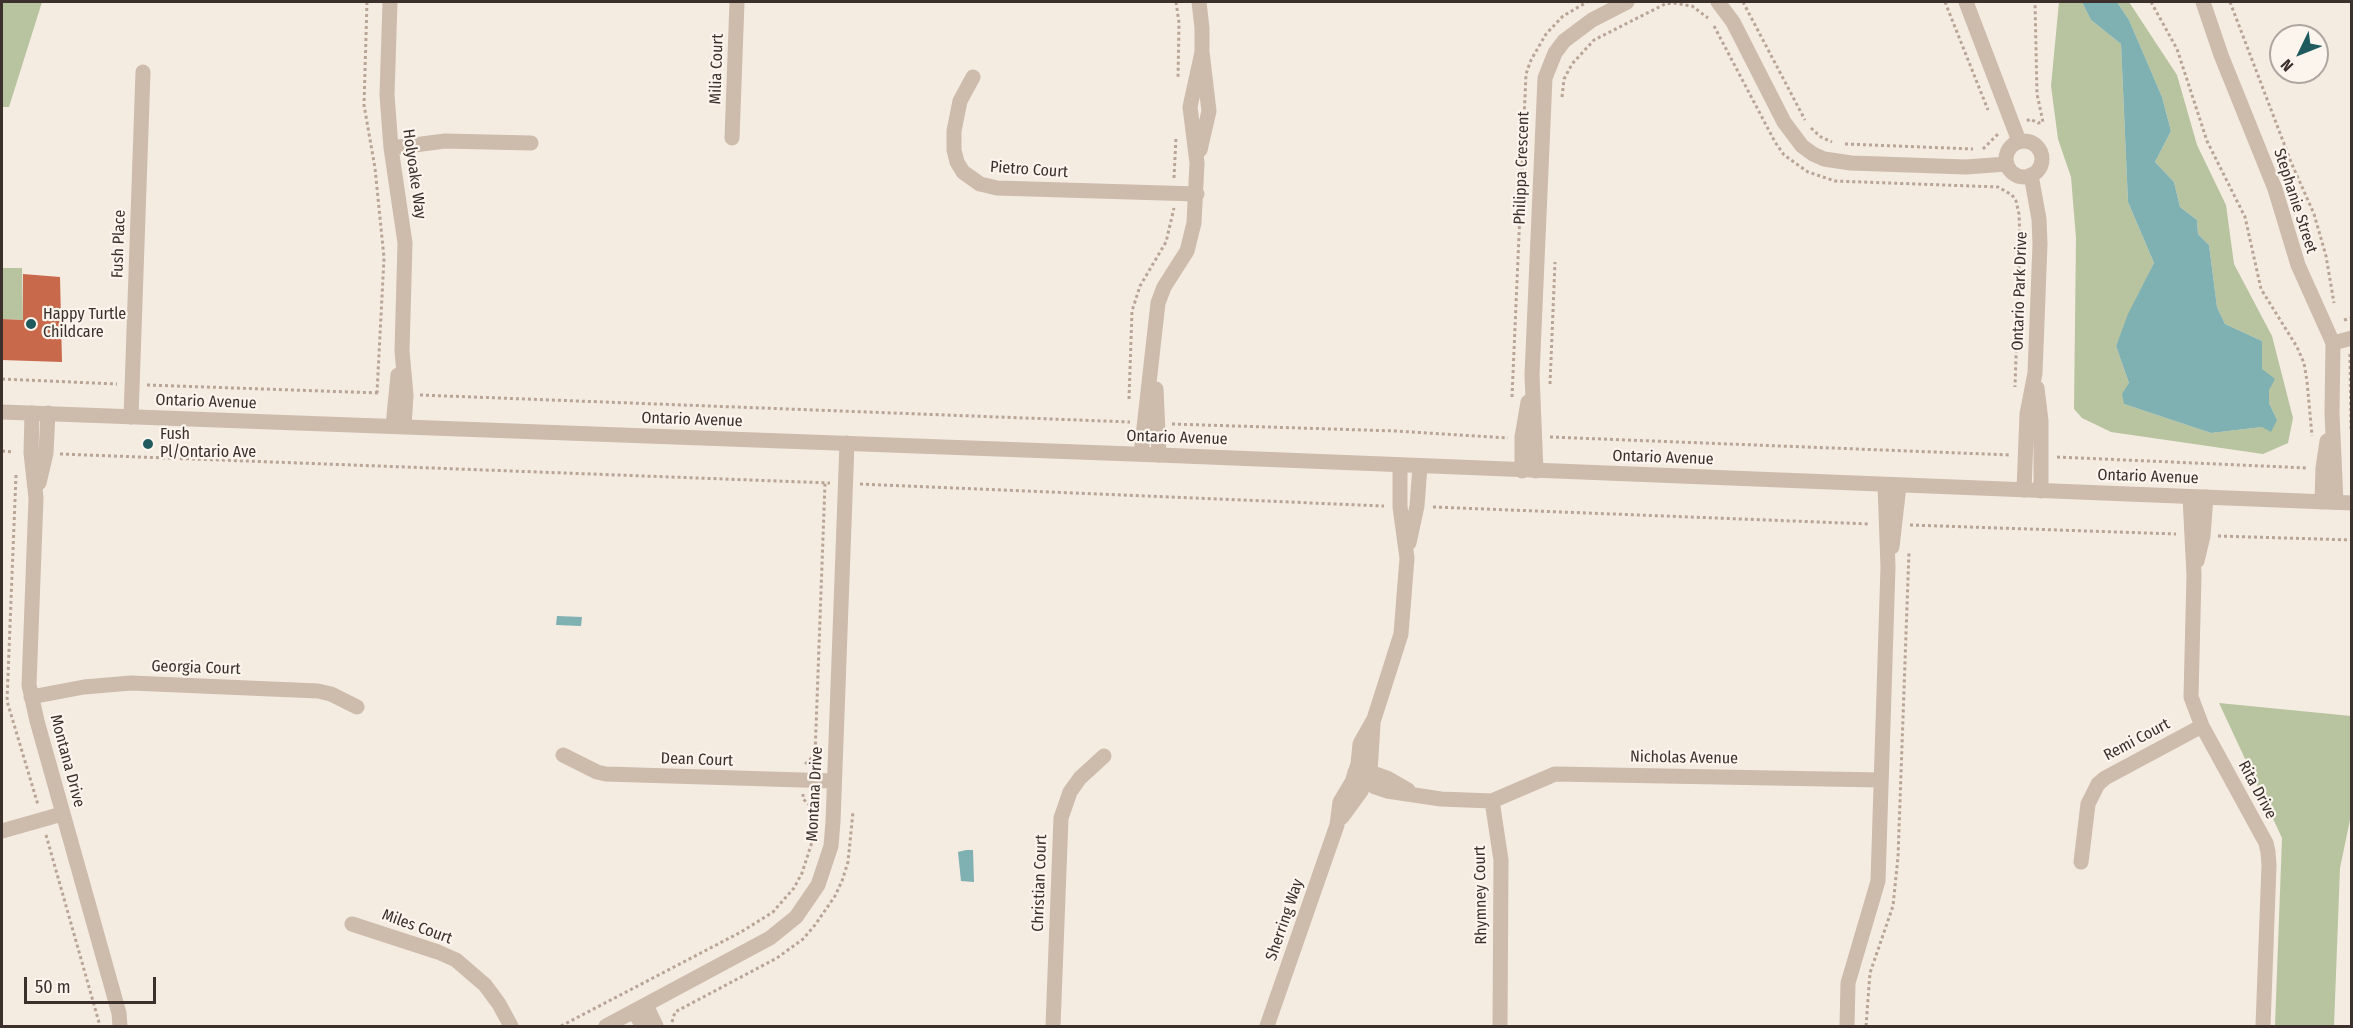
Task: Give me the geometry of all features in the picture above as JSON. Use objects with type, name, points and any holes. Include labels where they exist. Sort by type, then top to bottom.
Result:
[{"type":"street","name":"Holyoake Way","points":[[390,2],[387,95],[391,148],[405,243],[398,426]]},
{"type":"street","name":"Milia Court","points":[[732,138],[737,2]]},
{"type":"street","points":[[1159,455],[1151,423],[1154,320],[1164,287],[1187,251],[1192,237],[1197,194],[1197,163],[1209,111],[1199,2]]},
{"type":"street","name":"Philippa Crescent","points":[[1529,471],[1545,78],[1555,52],[1564,41],[1592,20],[1627,2]]},
{"type":"street","points":[[1718,2],[1733,22],[1784,122],[1802,146],[1813,154],[1830,161],[1851,163],[1966,167],[2007,164]]},
{"type":"street","points":[[1966,2],[2019,141]]},
{"type":"street","name":"Stephanie Street","points":[[2203,2],[2221,55],[2275,189],[2298,265],[2344,340],[2332,414],[2316,468],[2337,502]]},
{"type":"street","name":"Fush Place","points":[[131,417],[143,72]]},
{"type":"street","name":"Pietro Court","points":[[973,77],[960,101],[954,131],[954,150],[963,172],[980,184],[1009,188],[1197,194]]},
{"type":"street","points":[[391,148],[445,141],[531,143]]},
{"type":"street","points":[[2019,141],[2036,145],[2042,156],[2040,167],[2031,175],[2019,176],[2009,169],[2007,164],[2007,153],[2019,141]]},
{"type":"street","name":"Ontario Park Drive","points":[[2024,490],[2018,455],[2035,373],[2040,244],[2039,219],[2031,175]]},
{"type":"street","name":"Ontario Park Drive","points":[[2035,373],[2041,421],[2041,491]]},
{"type":"street","name":"Ontario Avenue","points":[[2,412],[1141,454],[2337,502]]},
{"type":"street","name":"Montana Drive","points":[[32,413],[38,453],[28,667],[31,697],[119,1013],[120,1026]]},
{"type":"street","name":"Montana Drive","points":[[38,453],[48,413]]},
{"type":"street","name":"Stephanie Street","points":[[2332,414],[2337,502]]},
{"type":"street","points":[[1141,454],[1151,423]]},
{"type":"street","name":"Montana Drive","points":[[606,1026],[770,938],[796,917],[818,885],[828,857],[833,822],[847,444]]},
{"type":"street","name":"Sherring Way","points":[[1400,465],[1400,507],[1407,558]]},
{"type":"street","name":"Sherring Way","points":[[1267,1026],[1337,825],[1340,802],[1364,775],[1360,744],[1374,718],[1401,634],[1405,608],[1407,558],[1417,506],[1420,466]]},
{"type":"street","points":[[1847,1026],[1848,982],[1878,881],[1892,485]]},
{"type":"street","name":"Rita Drive","points":[[2190,497],[2197,535]]},
{"type":"street","name":"Rita Drive","points":[[2206,497],[2197,535],[2190,684],[2194,708],[2202,726],[2266,843],[2268,852],[2270,865],[2263,1026]]},
{"type":"street","name":"Georgia Court","points":[[31,697],[84,687],[131,683],[318,691],[331,694],[357,707]]},
{"type":"street","name":"Remi Court","points":[[2081,862],[2088,804],[2098,784],[2105,778],[2202,726]]},
{"type":"street","name":"Dean Court","points":[[563,755],[597,772],[606,774],[834,781]]},
{"type":"street","name":"Christian Court","points":[[1053,1026],[1061,818],[1070,792],[1086,772],[1104,756]]},
{"type":"street","name":"Nicholas Avenue","points":[[1492,801],[1555,774],[1881,780]]},
{"type":"street","points":[[1364,775],[1387,778],[1419,796],[1492,801]]},
{"type":"street","name":"Rhymney Court","points":[[1492,801],[1501,860],[1500,1026]]},
{"type":"street","points":[[2,831],[62,814]]},
{"type":"street","name":"Miles Court","points":[[352,924],[456,960],[485,985],[511,1026]]},
{"type":"street","points":[[640,1009],[644,1026]]},
{"type":"street","points":[[640,1009],[656,1026]]},
{"type":"path","points":[[367,2],[364,105],[375,168],[384,258],[377,393]]},
{"type":"path","points":[[1743,2],[1804,120],[1811,129],[1831,142],[1983,149],[1997,134],[2030,119],[2035,123],[2043,122],[2037,94],[2035,2]]},
{"type":"path","points":[[1945,2],[1989,112]]},
{"type":"path","points":[[2151,2],[2177,49],[2207,141],[2245,217],[2261,289],[2297,347],[2304,363],[2312,439]]},
{"type":"path","points":[[2230,2],[2291,162],[2314,214],[2326,256],[2335,308]]},
{"type":"path","points":[[1561,103],[1564,80],[1572,64],[1594,40],[1657,8],[1673,3],[1684,4],[1700,11],[1713,23],[1774,141],[1790,159],[1808,172],[1835,181],[2000,187],[2012,195],[2019,214],[2014,387]]},
{"type":"path","points":[[1550,389],[1555,258]]},
{"type":"path","points":[[2337,319],[2352,318]]},
{"type":"path","points":[[2344,320],[2344,340],[2351,359],[2350,436]]},
{"type":"path","points":[[2,379],[2018,455],[2013,444]]},
{"type":"path","points":[[2,451],[1400,507]]},
{"type":"path","points":[[2041,456],[2316,468]]},
{"type":"path","points":[[2310,458],[2316,468]]},
{"type":"path","points":[[1417,506],[2352,540]]},
{"type":"green space","points":[[2,2],[42,2],[9,107],[2,107]]},
{"type":"green space","points":[[2059,2],[2082,2],[2091,20],[2121,44],[2128,202],[2154,263],[2116,346],[2129,383],[2124,404],[2211,433],[2262,427],[2277,420],[2269,403],[2269,390],[2262,370],[2262,341],[2225,324],[2217,307],[2209,245],[2198,234],[2197,220],[2180,207],[2174,182],[2155,162],[2171,131],[2162,97],[2129,20],[2117,2],[2129,2],[2177,75],[2197,145],[2226,205],[2234,264],[2272,336],[2293,418],[2288,443],[2263,454],[2111,432],[2082,418],[2074,409],[2076,238],[2071,177],[2058,139],[2051,86]]},
{"type":"green space","points":[[2,268],[22,268],[23,320],[2,319]]},
{"type":"green space","points":[[2219,703],[2351,716],[2351,815],[2340,868],[2334,1026],[2275,1026],[2282,838]]},
{"type":"water","points":[[2082,2],[2117,2],[2129,20],[2162,97],[2171,131],[2155,162],[2174,182],[2180,207],[2197,220],[2198,234],[2209,245],[2217,307],[2225,324],[2262,341],[2262,369],[2275,379],[2269,390],[2269,403],[2277,420],[2271,432],[2262,427],[2211,433],[2124,404],[2122,394],[2129,383],[2116,346],[2128,314],[2154,263],[2128,202],[2121,44],[2091,20]]},
{"type":"water","points":[[557,616],[582,617],[581,626],[556,625]]},
{"type":"water","points":[[973,850],[974,882],[961,881],[958,852]]},
{"type":"building","name":"Happy Turtle Childcare","points":[[23,274],[60,277],[62,362],[2,360],[2,319],[23,320]]},
{"type":"place","name":"Happy Turtle Childcare","points":[[31,324]]},
{"type":"place","name":"Fush Pl/Ontario Ave","points":[[148,444]]}]
